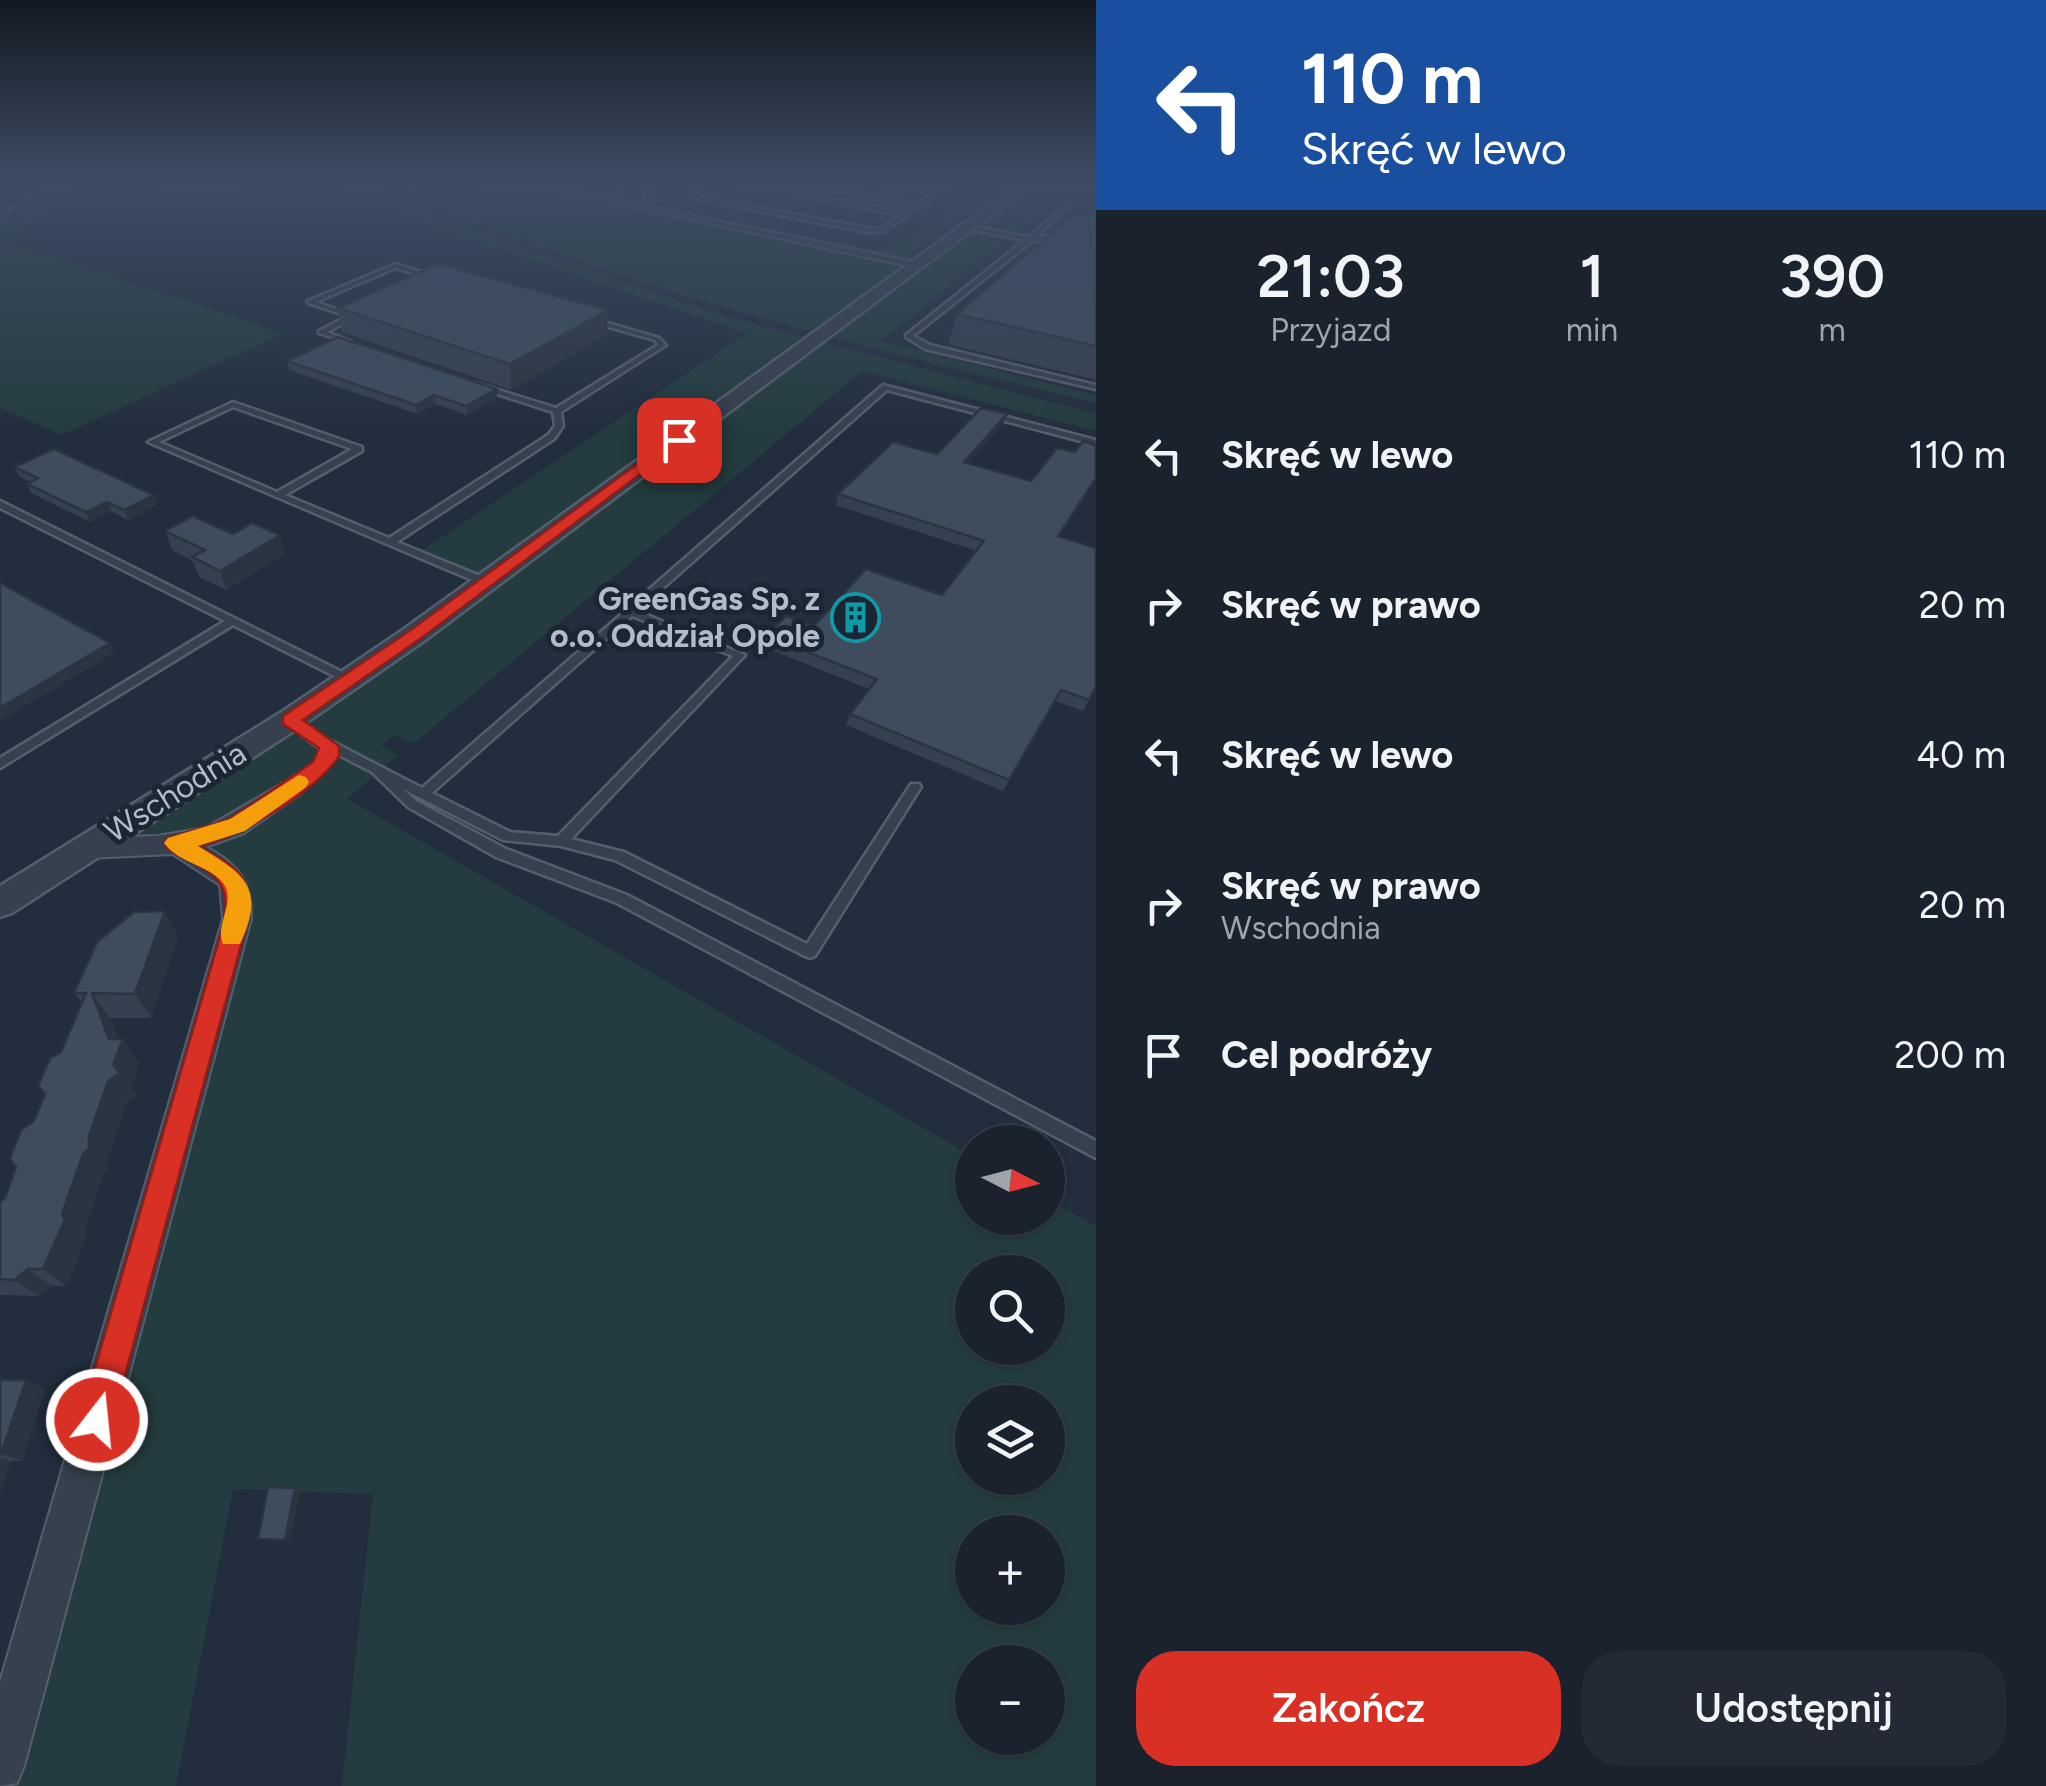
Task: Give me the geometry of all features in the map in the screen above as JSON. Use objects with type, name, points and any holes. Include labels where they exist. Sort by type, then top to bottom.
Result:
[{"type":"street","name":"Wschodnia","points":[[0,903],[350,680],[913,267]]},
{"type":"street","points":[[87,848],[175,843],[214,835],[238,825],[292,788]]},
{"type":"street","points":[[0,1766],[237,919],[240,895],[232,877],[175,843]]},
{"type":"lane","points":[[360,346],[321,332],[354,316],[310,302],[392,267]]},
{"type":"lane","points":[[400,267],[440,278]]},
{"type":"lane","points":[[994,267],[908,336],[928,346],[1096,388]]},
{"type":"lane","points":[[558,411],[662,345],[658,338],[584,318]]},
{"type":"lane","points":[[468,382],[558,411]]},
{"type":"lane","points":[[423,794],[886,387],[1096,443]]},
{"type":"lane","points":[[278,495],[359,449],[232,404],[152,442],[242,480],[486,582]]},
{"type":"lane","points":[[390,542],[551,437],[559,426],[558,411]]},
{"type":"lane","points":[[0,504],[350,680]]},
{"type":"lane","points":[[562,842],[740,655],[628,611]]},
{"type":"lane","points":[[0,764],[233,621]]},
{"type":"lane","points":[[290,720],[329,746],[508,837],[562,842],[619,856],[810,952],[915,787]]},
{"type":"lane","points":[[292,788],[327,760],[329,746]]},
{"type":"lane","points":[[378,772],[412,804],[501,853],[622,899],[1096,1150]]},
{"type":"green space","points":[[0,267],[83,267],[283,333],[62,435],[0,408]]},
{"type":"green space","points":[[553,267],[579,267],[728,317],[1096,414],[1096,431],[862,371],[413,744],[394,735],[381,745],[398,755],[347,799],[955,1146],[955,1235],[1065,1235],[1065,1209],[1096,1226],[1096,1786],[342,1786],[373,1494],[233,1489],[176,1786],[0,1786],[0,1766],[240,895],[175,843],[87,848],[485,583],[417,554],[747,333]]},
{"type":"green space","points":[[599,267],[971,267],[882,341],[1096,395],[1096,403],[827,336]]},
{"type":"building","points":[[430,267],[450,267],[608,310],[510,364],[338,308]]},
{"type":"building","points":[[1012,267],[1096,267],[1096,346],[957,314]]},
{"type":"building","points":[[338,337],[497,389],[466,406],[434,395],[416,405],[287,361]]},
{"type":"building","points":[[981,408],[1007,414],[964,462],[1031,481],[1057,448],[1075,452],[1083,441],[1096,445],[1096,478],[1058,536],[1096,548],[1096,687],[1089,700],[1061,690],[1009,780],[850,714],[877,679],[766,636],[786,616],[814,626],[866,569],[942,595],[984,541],[838,494],[893,442],[937,454]]},
{"type":"building","points":[[54,449],[154,495],[124,510],[107,502],[86,512],[27,484],[38,478],[14,467]]},
{"type":"building","points":[[193,516],[233,534],[252,523],[280,535],[220,571],[192,557],[205,550],[165,531]]},
{"type":"building","points":[[0,583],[110,643],[0,708]]},
{"type":"building","points":[[165,911],[135,994],[92,993],[109,1039],[123,1039],[113,1065],[120,1073],[108,1081],[89,1136],[89,1149],[83,1154],[62,1214],[65,1219],[43,1269],[28,1269],[14,1280],[0,1279],[0,1202],[16,1167],[10,1158],[21,1130],[34,1121],[45,1094],[38,1086],[50,1058],[61,1052],[86,993],[74,993],[97,942],[134,912]]},
{"type":"building","points":[[0,1380],[26,1380],[1,1454],[0,1454]]},
{"type":"building","points":[[268,1487],[295,1488],[285,1540],[258,1539]]},
{"type":"slow traffic","points":[[232,938],[240,895],[232,877],[175,843],[202,839],[238,825],[299,782]]},
{"type":"place","name":"GreenGas Sp. z o.o. Oddział Opole","points":[[855,617]]},
{"type":"route","points":[[97,1420],[237,919],[240,895],[232,877],[175,843],[202,839],[238,825],[320,766],[329,756],[329,746],[290,720],[414,635],[679,440]]}]
